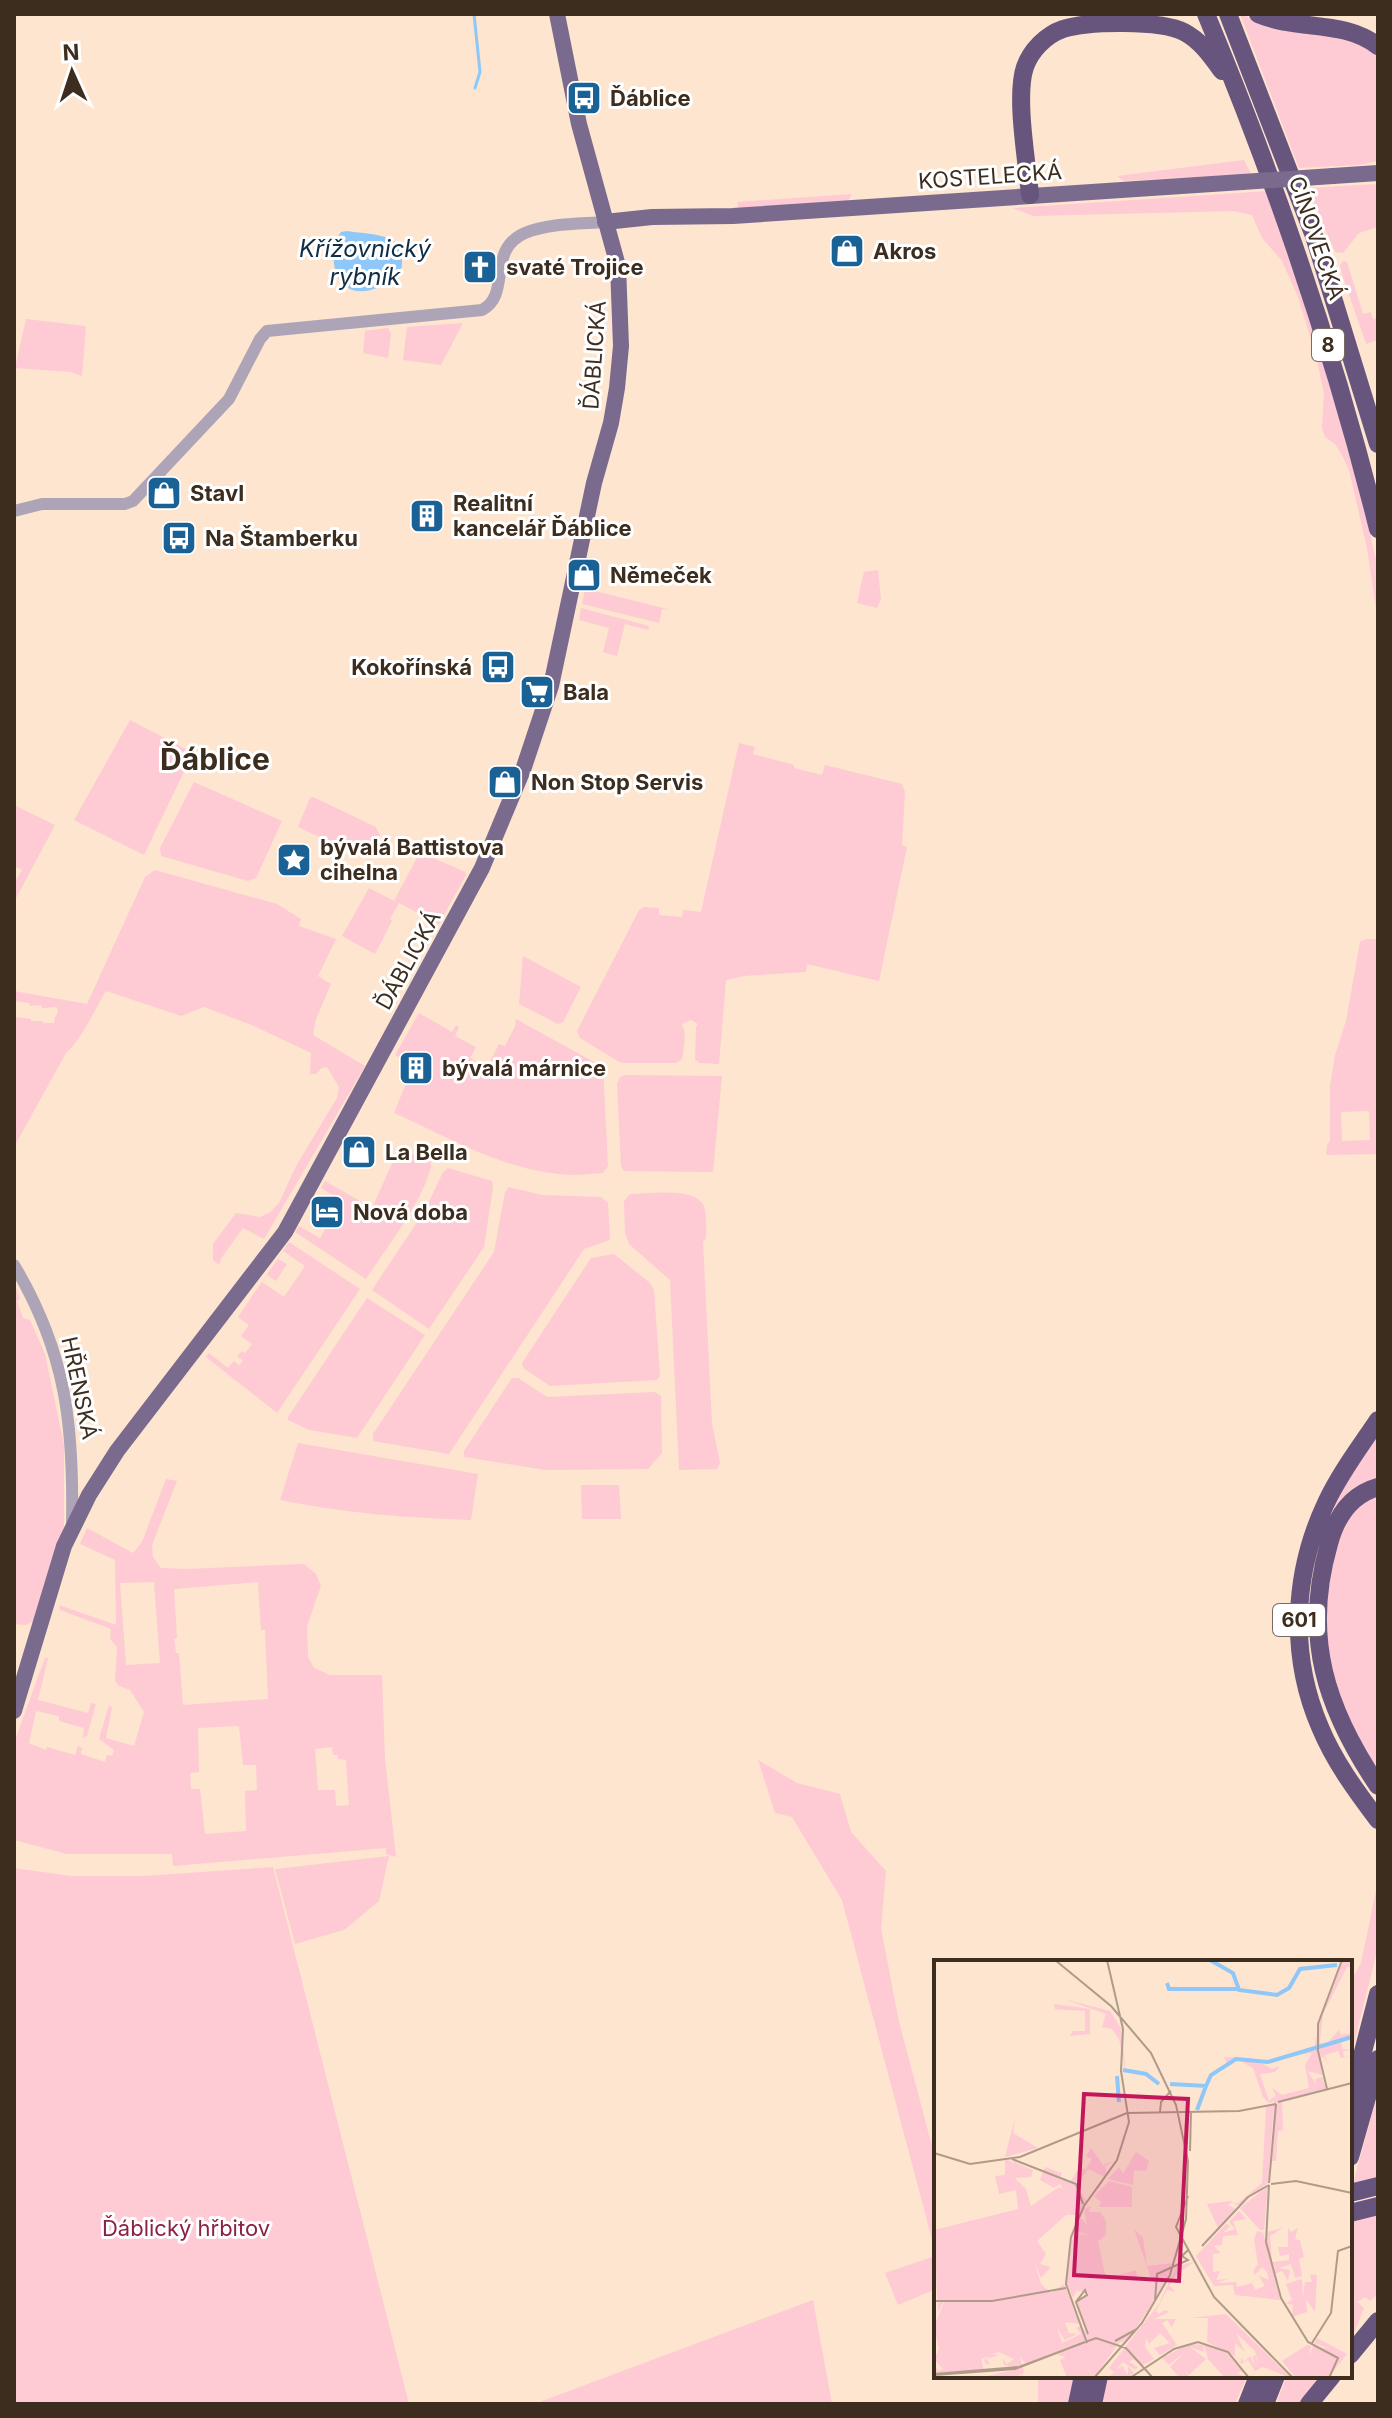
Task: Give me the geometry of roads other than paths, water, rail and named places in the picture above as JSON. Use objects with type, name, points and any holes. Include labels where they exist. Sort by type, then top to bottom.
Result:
[{"type":"highway","points":[[1094,25],[1127,14]]},
{"type":"highway","name":"CÍNOVECKÁ","points":[[1206,14],[1272,178],[1320,319],[1378,529]]},
{"type":"highway","name":"CÍNOVECKÁ","points":[[1228,14],[1282,146],[1314,236],[1378,444]]},
{"type":"highway","points":[[1258,14],[1271,20],[1353,32],[1378,46]]},
{"type":"highway","points":[[1030,195],[1022,94],[1026,65],[1039,44],[1062,30],[1094,25],[1156,24],[1183,32],[1203,46],[1238,90]]},
{"type":"highway","name":"601","points":[[1378,1420],[1340,1477],[1317,1523],[1305,1565],[1298,1608],[1305,1680],[1319,1727],[1345,1773],[1378,1820]]},
{"type":"highway","name":"601","points":[[1378,1487],[1351,1502],[1339,1517],[1319,1585],[1319,1648],[1324,1675],[1337,1715],[1355,1752],[1378,1786]]},
{"type":"highway","points":[[1352,2094],[1378,1994]]},
{"type":"highway","points":[[1352,2150],[1378,2059]]},
{"type":"highway","points":[[1352,2192],[1378,2186]]},
{"type":"highway","points":[[1352,2212],[1378,2206]]},
{"type":"highway","points":[[1352,2353],[1378,2321]]},
{"type":"highway","points":[[1077,2404],[1083,2378]]},
{"type":"highway","points":[[1093,2404],[1099,2378]]},
{"type":"highway","points":[[1252,2403],[1258,2378]]},
{"type":"highway","points":[[1252,2403],[1274,2378]]},
{"type":"highway","points":[[1309,2404],[1330,2378]]},
{"type":"main road","name":"ĎÁBLICKÁ","points":[[14,1711],[54,1576],[72,1528],[105,1467],[285,1232],[482,868],[523,770],[551,686],[594,483],[611,423],[617,388],[621,295],[618,266],[579,124],[557,14]]},
{"type":"main road","name":"KOSTELECKÁ","points":[[605,222],[1378,173]]},
{"type":"street","points":[[14,511],[42,504],[125,504],[139,497],[233,393],[267,331],[482,310],[493,301],[501,259],[513,240],[540,229],[605,222]]},
{"type":"street","name":"HŘENSKÁ","points":[[14,1265],[45,1327],[60,1376],[73,1454],[72,1528]]},
{"type":"water","name":"Křížovnický rybník","points":[[341,232],[377,235],[397,243],[402,248],[398,278],[375,289],[362,291],[343,284],[335,271],[334,254],[337,238]]},
{"type":"waterway","points":[[474,14],[480,72],[475,88]]},
{"type":"place","name":"Ďáblice","points":[[584,98]]},
{"type":"place","name":"Akros","points":[[847,251]]},
{"type":"place","name":"svaté Trojice","points":[[480,267]]},
{"type":"place","name":"Stavl","points":[[164,493]]},
{"type":"place","name":"Realitní kancelář Ďáblice","points":[[427,516]]},
{"type":"place","name":"Na Štamberku","points":[[179,538]]},
{"type":"place","name":"Němeček","points":[[584,575]]},
{"type":"place","name":"Kokořínská","points":[[498,667]]},
{"type":"place","name":"Bala","points":[[537,692]]},
{"type":"place","name":"Non Stop Servis","points":[[505,782]]},
{"type":"place","name":"bývalá Battistova cihelna","points":[[294,860]]},
{"type":"place","name":"bývalá márnice","points":[[416,1068]]},
{"type":"place","name":"La Bella","points":[[359,1152]]},
{"type":"place","name":"Nová doba","points":[[327,1212]]},
{"type":"district","name":"Ďáblice","points":[[215,759]]},
{"type":"park label","name":"Ďáblický hřbitov","points":[[186,2228]]}]
